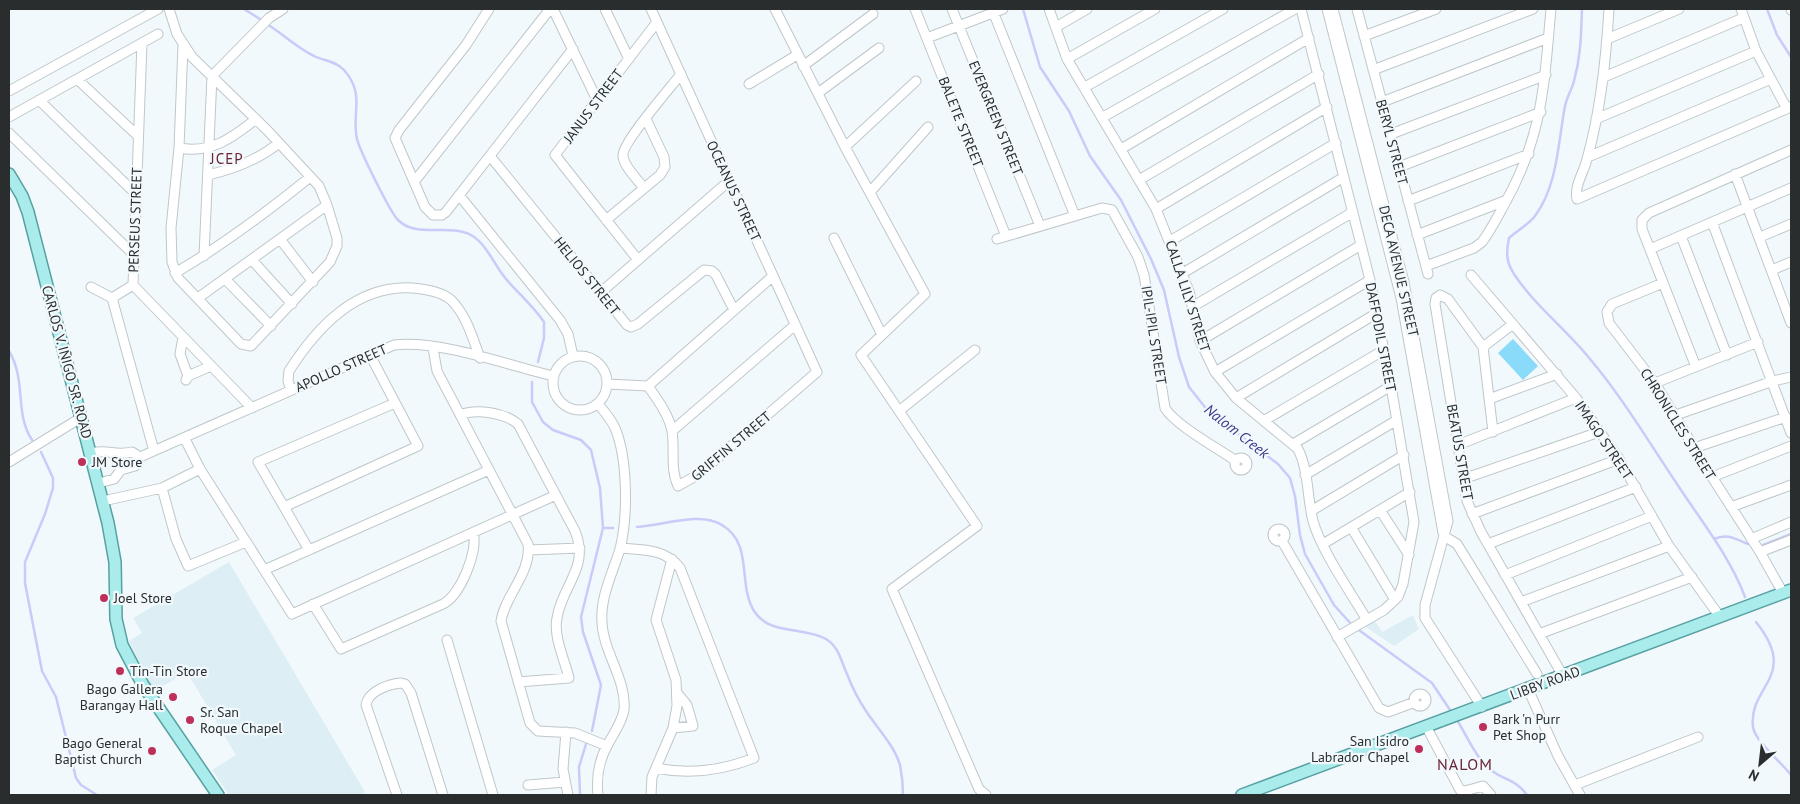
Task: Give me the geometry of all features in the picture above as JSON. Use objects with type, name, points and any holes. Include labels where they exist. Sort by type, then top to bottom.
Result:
[{"type":"main road","name":"CARLOS V. IÑIGO SR. ROAD","points":[[9,174],[22,196],[28,212],[99,483],[114,555],[116,619],[122,645],[143,685],[218,795]]},
{"type":"main road","name":"LIBBY ROAD","points":[[1242,795],[1432,726],[1787,592]]},
{"type":"street","points":[[9,91],[158,9]]},
{"type":"street","points":[[170,9],[173,25],[183,45],[319,186],[327,205],[337,246],[330,262],[313,282],[257,342],[247,347],[231,333],[175,273],[172,262],[171,228],[179,148],[183,45]]},
{"type":"street","points":[[204,256],[212,76],[269,18],[283,9]]},
{"type":"street","points":[[489,9],[466,45],[398,130],[395,138],[429,213],[438,216],[446,212],[573,49]]},
{"type":"street","points":[[414,182],[552,9],[597,100]]},
{"type":"street","points":[[605,9],[629,59]]},
{"type":"street","name":"OCEANUS STREET","points":[[651,9],[817,372]]},
{"type":"street","points":[[775,9],[797,55],[925,294],[861,355],[977,526],[892,589],[979,789],[986,795]]},
{"type":"street","name":"BALETE STREET","points":[[915,9],[1006,236]]},
{"type":"street","name":"EVERGREEN STREET","points":[[952,9],[1040,226]]},
{"type":"street","points":[[927,38],[993,11],[1003,9]]},
{"type":"street","name":"CALLA LILY STREET","points":[[1049,9],[1066,58],[1156,208],[1183,273],[1200,341],[1215,372],[1236,398],[1293,444],[1301,455],[1313,522],[1367,620]]},
{"type":"street","points":[[1056,27],[1087,9]]},
{"type":"street","points":[[1066,58],[1155,9]]},
{"type":"street","points":[[1084,87],[1223,9]]},
{"type":"street","points":[[1103,117],[1295,9]]},
{"type":"street","name":"DAFFODIL STREET","points":[[1301,9],[1370,280],[1410,492],[1414,522],[1402,589],[1395,600]]},
{"type":"street","name":"BERYL STREET","points":[[1357,9],[1427,270],[1474,248],[1482,242],[1507,200]]},
{"type":"street","points":[[1364,36],[1436,9]]},
{"type":"street","points":[[1373,70],[1533,9]]},
{"type":"street","points":[[1418,235],[1507,200],[1529,154],[1541,112],[1551,9]]},
{"type":"street","points":[[1604,77],[1742,13],[1756,51],[1789,108],[1577,199],[1576,191],[1588,157],[1604,77],[1609,9]]},
{"type":"street","points":[[1607,39],[1679,9]]},
{"type":"street","points":[[993,11],[1075,216]]},
{"type":"street","name":"DECA AVENUE STREET","points":[[1331,11],[1405,303],[1433,457],[1444,536],[1425,605],[1425,618],[1464,682],[1470,686],[1480,707]]},
{"type":"street","points":[[803,66],[873,14]]},
{"type":"street","name":"JANUS STREET","points":[[638,260],[555,155],[657,22]]},
{"type":"street","points":[[9,117],[158,34]]},
{"type":"street","points":[[1121,149],[1309,38]]},
{"type":"street","points":[[1382,102],[1548,38]]},
{"type":"street","name":"PERSEUS STREET","points":[[142,43],[133,285],[252,408]]},
{"type":"street","points":[[818,93],[879,48]]},
{"type":"street","points":[[1596,119],[1756,51]]},
{"type":"street","points":[[749,84],[797,55]]},
{"type":"street","points":[[644,188],[622,157],[625,147],[681,74]]},
{"type":"street","points":[[1139,180],[1319,74]]},
{"type":"street","points":[[1391,134],[1546,75]]},
{"type":"street","points":[[77,79],[138,136]]},
{"type":"street","points":[[1588,157],[1771,79]]},
{"type":"street","points":[[845,146],[916,82]]},
{"type":"street","points":[[39,100],[136,194]]},
{"type":"street","points":[[1156,208],[1327,107]]},
{"type":"street","points":[[1399,167],[1541,112]]},
{"type":"street","points":[[179,148],[208,149],[228,140],[256,119]]},
{"type":"street","points":[[606,220],[660,175],[665,167],[664,157],[646,119]]},
{"type":"street","points":[[870,192],[928,127]]},
{"type":"street","points":[[9,133],[134,255]]},
{"type":"street","points":[[1170,241],[1336,143]]},
{"type":"street","points":[[208,175],[247,163],[267,153],[279,144]]},
{"type":"street","points":[[1696,367],[1642,229],[1642,220],[1649,212],[1791,150]]},
{"type":"street","points":[[1408,201],[1529,154]]},
{"type":"street","name":"HELIOS STREET","points":[[490,156],[600,293],[624,322],[631,327],[635,326],[701,272],[708,270],[716,275],[734,310]]},
{"type":"street","points":[[1735,174],[1772,270],[1788,300],[1791,323]]},
{"type":"street","points":[[175,273],[204,256],[262,216],[310,177]]},
{"type":"street","points":[[1183,273],[1344,177]]},
{"type":"street","points":[[600,293],[730,181]]},
{"type":"street","points":[[1650,249],[1791,188]]},
{"type":"street","points":[[459,195],[560,320],[568,334],[573,356]]},
{"type":"street","points":[[198,298],[327,205]]},
{"type":"street","name":"IPIL-IPIL STREET","points":[[997,239],[1106,208],[1114,213],[1138,258],[1144,275],[1165,408],[1189,429],[1236,461]]},
{"type":"street","points":[[1192,307],[1352,212]]},
{"type":"street","points":[[1712,222],[1791,433]]},
{"type":"street","points":[[1760,237],[1791,224]]},
{"type":"street","points":[[1681,236],[1726,355]]},
{"type":"street","points":[[834,238],[882,335]]},
{"type":"street","points":[[280,239],[313,282]]},
{"type":"street","points":[[1200,341],[1361,245]]},
{"type":"street","points":[[252,260],[292,304]]},
{"type":"street","points":[[1772,270],[1791,262]]},
{"type":"street","name":"IMAGO STREET","points":[[1471,275],[1576,398],[1619,459],[1670,546],[1720,617]]},
{"type":"street","points":[[607,384],[648,386],[773,276]]},
{"type":"street","points":[[225,279],[271,326]]},
{"type":"street","points":[[1215,372],[1370,280]]},
{"type":"street","name":"CHRONICLES STREET","points":[[1663,283],[1612,304],[1606,317],[1611,327],[1656,383],[1712,477],[1787,592]]},
{"type":"street","points":[[112,298],[133,285]]},
{"type":"street","points":[[91,287],[112,298],[154,451]]},
{"type":"street","points":[[291,390],[288,380],[289,371],[336,314],[356,300],[391,289],[421,289],[435,292],[451,300],[463,318],[480,358]]},
{"type":"street","name":"BEATUS STREET","points":[[1483,347],[1448,298],[1443,295],[1438,296],[1435,304],[1463,479],[1472,514],[1563,676]]},
{"type":"street","points":[[1236,398],[1377,313]]},
{"type":"street","points":[[1494,432],[1483,347],[1513,324]]},
{"type":"street","points":[[672,431],[795,325]]},
{"type":"street","points":[[183,337],[180,354],[187,378],[211,366]]},
{"type":"street","points":[[1656,383],[1758,342]]},
{"type":"street","name":"APOLLO STREET","points":[[99,483],[114,479],[121,470],[136,466],[140,457],[185,439],[394,345],[404,344],[433,348],[553,376]]},
{"type":"street","points":[[433,348],[437,371],[526,538],[529,550],[526,564],[504,610],[502,622],[530,723],[535,729],[584,736],[607,746]]},
{"type":"street","points":[[899,411],[975,350]]},
{"type":"street","points":[[1265,420],[1384,350]]},
{"type":"street","points":[[284,507],[418,446],[370,355]]},
{"type":"street","points":[[573,356],[584,356],[595,360],[602,368],[607,384],[604,395],[598,404],[582,410],[565,406],[554,394],[553,376],[558,366],[573,356]]},
{"type":"street","name":"GRIFFIN STREET","points":[[648,386],[663,409],[672,431],[673,473],[678,486],[699,474],[817,372]]},
{"type":"street","points":[[1489,400],[1556,374]]},
{"type":"street","points":[[1676,415],[1773,381],[1791,377]]},
{"type":"street","points":[[1293,444],[1391,386]]},
{"type":"street","points":[[1458,445],[1576,398]]},
{"type":"street","points":[[309,550],[258,462],[395,403]]},
{"type":"street","points":[[598,404],[615,428],[621,450],[624,521],[620,548],[603,601],[602,621],[603,633],[624,698],[624,709],[622,718],[607,746],[598,776],[598,795]]},
{"type":"street","points":[[460,415],[470,411],[480,412],[514,421],[521,428],[576,531],[580,548],[576,572],[556,618],[557,632],[569,678],[518,682]]},
{"type":"street","points":[[9,462],[82,417]]},
{"type":"street","points":[[1694,448],[1786,417]]},
{"type":"street","points":[[1305,475],[1397,420]]},
{"type":"street","points":[[1463,479],[1599,432]]},
{"type":"street","points":[[185,439],[200,469],[292,614],[556,495]]},
{"type":"street","points":[[1712,477],[1791,446]]},
{"type":"street","name":"APOLLO STREET","points":[[91,453],[107,450],[118,455],[132,452],[140,457]]},
{"type":"street","points":[[118,455],[121,470]]},
{"type":"street","points":[[1311,510],[1404,455]]},
{"type":"street","points":[[1472,514],[1619,459]]},
{"type":"street","points":[[103,501],[162,488],[200,469]]},
{"type":"street","points":[[264,570],[489,470]]},
{"type":"street","points":[[1731,507],[1791,485]]},
{"type":"street","points":[[1488,544],[1636,487]]},
{"type":"street","points":[[162,488],[176,539],[188,566],[246,542]]},
{"type":"street","points":[[1324,544],[1410,492]]},
{"type":"street","points":[[1380,510],[1409,555]]},
{"type":"street","points":[[1505,575],[1652,516]]},
{"type":"street","points":[[1752,538],[1791,522]]},
{"type":"street","points":[[1337,637],[1367,620],[1395,600],[1351,527]]},
{"type":"street","points":[[313,604],[341,649],[443,604],[454,596],[471,559],[475,546],[473,533]]},
{"type":"street","points":[[1444,536],[1456,544],[1537,674]]},
{"type":"street","points":[[1760,552],[1791,540]]},
{"type":"street","points":[[1282,541],[1381,710],[1388,712],[1415,702]]},
{"type":"street","points":[[1521,602],[1670,546]]},
{"type":"street","points":[[529,550],[580,548]]},
{"type":"street","points":[[620,548],[652,550],[672,559],[685,576],[754,758],[714,770],[689,772],[656,768]]},
{"type":"street","points":[[651,795],[650,782],[673,728],[678,694],[676,680],[656,620],[672,559]]},
{"type":"street","points":[[1539,634],[1692,577]]},
{"type":"street","points":[[447,640],[494,795]]},
{"type":"street","points":[[397,795],[366,704],[369,696],[375,692],[401,683],[405,684],[411,693],[443,795]]},
{"type":"street","points":[[1528,689],[1558,756],[1580,795]]},
{"type":"street","points":[[673,728],[693,726],[687,705],[678,694]]},
{"type":"street","points":[[1432,726],[1457,791],[1465,791],[1483,786],[1491,795]]},
{"type":"street","points":[[566,732],[564,757],[565,782],[568,795]]},
{"type":"street","points":[[1575,786],[1698,737]]},
{"type":"street","points":[[528,785],[565,782]]},
{"type":"shaded area","points":[[1513,339],[1538,366],[1523,380],[1498,353]]},
{"type":"shaded area","points":[[229,562],[365,792],[360,795],[229,795],[212,770],[236,755],[187,672],[154,691],[148,682],[129,641],[142,633],[133,618]]},
{"type":"shaded area","points":[[1413,615],[1419,629],[1394,646],[1366,627],[1375,621],[1382,632]]},
{"type":"waterway","points":[[244,9],[263,21]]},
{"type":"waterway","name":"Nalom Creek","points":[[1023,9],[1040,67],[1069,111],[1090,156],[1121,200],[1151,259],[1164,290],[1179,357],[1189,387],[1208,411],[1278,464],[1290,478],[1305,554],[1334,605],[1352,625]]},
{"type":"waterway","points":[[1582,9],[1578,63],[1565,106],[1553,177],[1543,204],[1535,216],[1509,238],[1508,261],[1511,270],[1522,286],[1581,348],[1625,405],[1724,554],[1745,597]]},
{"type":"waterway","points":[[1767,9],[1777,35],[1791,57]]},
{"type":"waterway","points":[[267,24],[308,53],[334,63],[344,70],[351,79],[356,96],[357,139],[394,215],[406,226],[414,229],[453,230],[471,235],[482,244],[506,279],[531,305],[544,322],[544,338],[538,362]]},
{"type":"waterway","points":[[9,351],[18,374],[23,419],[32,440]]},
{"type":"waterway","points":[[532,382],[532,402],[543,422],[553,430],[581,440],[591,450],[600,488],[603,528],[581,617],[583,632],[601,685],[592,731]]},
{"type":"waterway","points":[[41,452],[53,478],[53,488],[45,514],[25,562],[25,583],[42,671],[56,697],[76,778],[81,785],[97,795]]},
{"type":"waterway","points":[[637,527],[680,520],[703,519],[722,525],[732,533],[742,553],[746,588],[754,611],[769,624],[817,635],[826,639],[834,646],[860,702],[890,744],[897,758],[900,765],[903,795]]},
{"type":"waterway","points":[[603,528],[613,528]]},
{"type":"waterway","points":[[1763,545],[1791,534]]},
{"type":"waterway","points":[[1714,539],[1727,537],[1748,544]]},
{"type":"waterway","points":[[1756,622],[1768,641],[1773,656],[1773,668],[1753,713],[1753,727],[1758,739],[1791,775]]},
{"type":"waterway","name":"Nalom Creek","points":[[1356,628],[1432,683],[1452,713]]},
{"type":"waterway","name":"Nalom Creek","points":[[1457,720],[1477,754],[1487,766],[1518,786],[1527,795]]},
{"type":"waterway","points":[[580,795],[579,767],[586,744]]},
{"type":"place","name":"JM Store","points":[[82,462]]},
{"type":"place","name":"Joel Store","points":[[104,598]]},
{"type":"place","name":"Tin-Tin Store","points":[[120,671]]},
{"type":"place","name":"Bago Gallera Barangay Hall","points":[[173,697]]},
{"type":"place","name":"Sr. San Roque Chapel","points":[[190,720]]},
{"type":"place","name":"Bark 'n Purr Pet Shop","points":[[1483,727]]},
{"type":"place","name":"San Isidro Labrador Chapel","points":[[1419,749]]},
{"type":"place","name":"Bago General Baptist Church","points":[[152,751]]},
{"type":"district","name":"JCEP","points":[[227,158]]},
{"type":"district","name":"NALOM","points":[[1465,764]]}]
